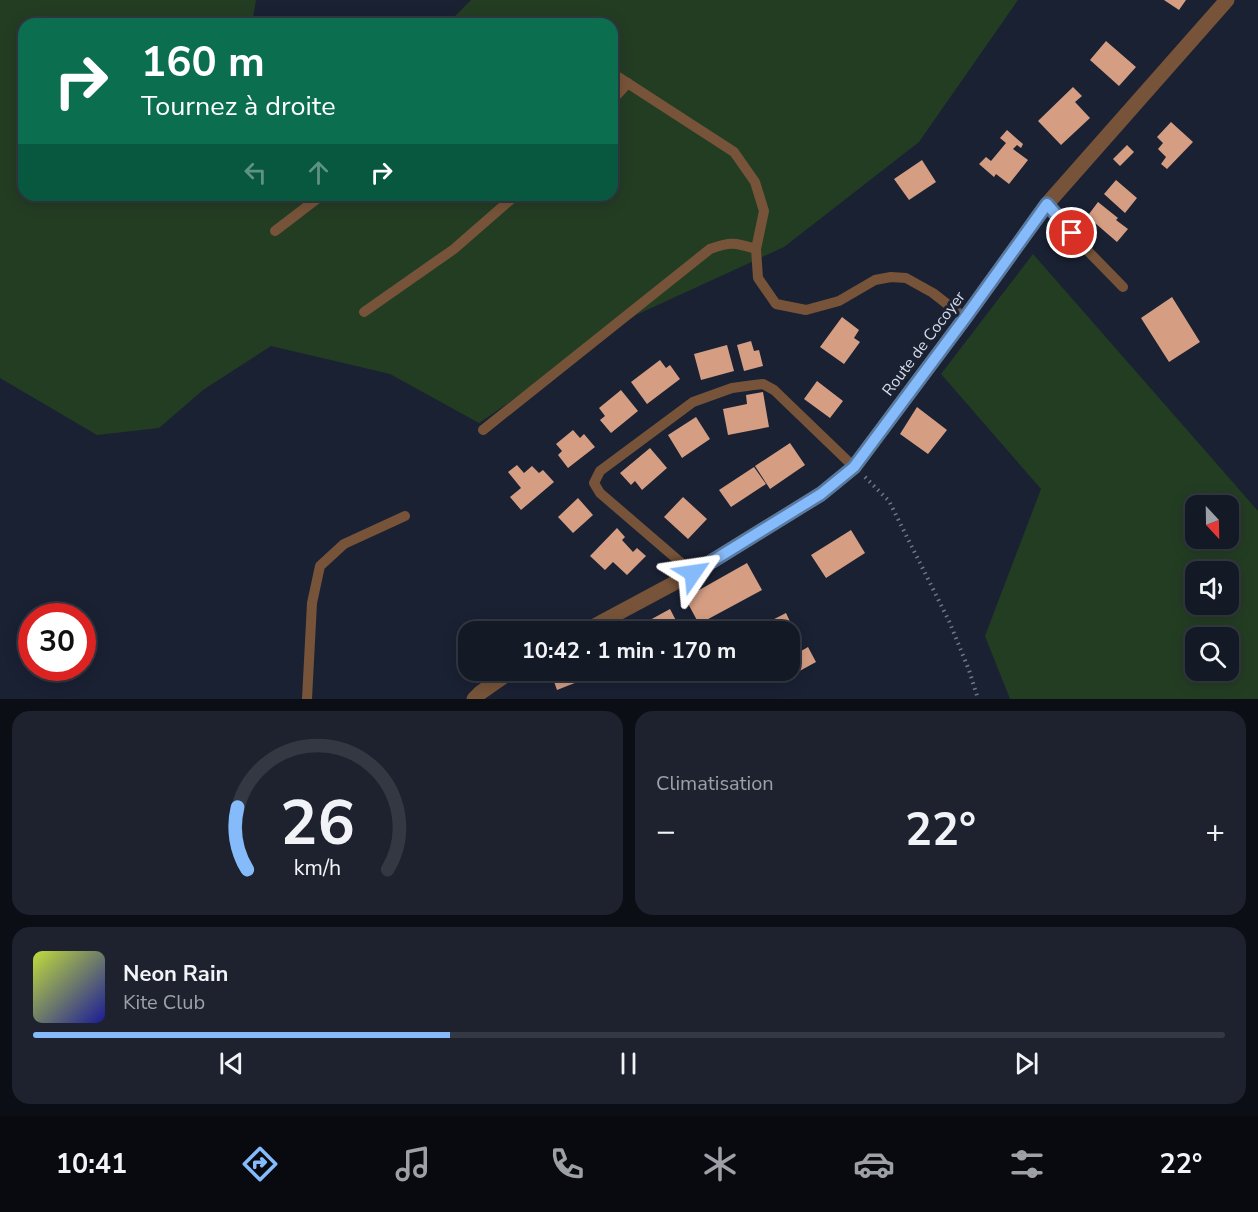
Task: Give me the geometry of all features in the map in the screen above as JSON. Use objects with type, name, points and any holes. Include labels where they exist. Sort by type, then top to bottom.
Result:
[{"type":"street","name":"Route de Cocoyer","points":[[604,621],[693,573],[821,494],[854,467],[1047,204],[1227,0]]},
{"type":"street","points":[[474,699],[497,681]]},
{"type":"lane","points":[[618,77],[734,152],[755,182],[764,211],[756,249],[758,278],[776,304],[806,310],[839,301],[875,280],[891,277],[906,278],[933,294],[965,318]]},
{"type":"lane","points":[[618,94],[628,83]]},
{"type":"lane","points":[[275,231],[314,201]]},
{"type":"lane","points":[[364,312],[454,249],[509,201]]},
{"type":"lane","points":[[1047,204],[1123,287]]},
{"type":"lane","points":[[483,430],[710,249],[734,243],[756,249]]},
{"type":"lane","points":[[693,573],[600,493],[594,483],[600,471],[693,402],[732,388],[763,384],[774,390],[854,467]]},
{"type":"lane","points":[[308,699],[312,603],[320,566],[344,543],[405,516]]},
{"type":"path","points":[[854,467],[889,501],[949,621],[978,699]]},
{"type":"green space","points":[[0,0],[256,0],[253,18],[18,18],[18,201],[618,201],[618,18],[453,18],[471,0],[1018,0],[919,142],[784,247],[636,315],[479,423],[390,374],[271,346],[203,390],[159,428],[97,435],[0,378]]},
{"type":"green space","points":[[1033,254],[1258,511],[1258,699],[1010,699],[985,636],[1041,489],[941,374]]},
{"type":"building","points":[[1164,0],[1186,0],[1179,10]]},
{"type":"building","points":[[1106,41],[1136,67],[1119,86],[1090,60]]},
{"type":"building","points":[[1073,87],[1082,96],[1075,102],[1090,118],[1061,145],[1038,121]]},
{"type":"building","points":[[1171,122],[1193,142],[1167,169],[1161,164],[1166,157],[1158,149],[1163,143],[1157,137]]},
{"type":"building","points":[[1007,130],[1023,144],[1021,148],[1017,145],[1013,149],[1028,160],[1009,184],[996,174],[994,177],[979,164],[986,157],[991,161],[1006,143],[1000,138]]},
{"type":"building","points":[[1127,145],[1134,152],[1120,166],[1113,159]]},
{"type":"building","points":[[922,160],[936,182],[909,200],[894,179]]},
{"type":"building","points":[[1116,180],[1137,198],[1125,213],[1104,194]]},
{"type":"building","points":[[1098,202],[1128,229],[1117,242],[1088,217]]},
{"type":"building","points":[[1172,297],[1200,342],[1169,362],[1141,318]]},
{"type":"building","points":[[842,317],[859,330],[854,338],[860,342],[844,364],[820,347]]},
{"type":"building","points":[[751,341],[754,351],[759,350],[763,366],[744,371],[737,345]]},
{"type":"building","points":[[727,345],[734,371],[701,380],[694,354]]},
{"type":"building","points":[[660,360],[666,368],[670,365],[680,379],[647,404],[631,382]]},
{"type":"building","points":[[817,381],[843,401],[830,418],[804,399]]},
{"type":"building","points":[[621,390],[638,411],[611,433],[600,420],[605,416],[599,408]]},
{"type":"building","points":[[763,392],[769,427],[728,435],[723,409],[747,404],[746,395]]},
{"type":"building","points":[[917,407],[947,430],[928,454],[900,434]]},
{"type":"building","points":[[696,417],[710,439],[682,458],[668,435]]},
{"type":"building","points":[[573,430],[580,438],[584,434],[595,447],[568,468],[558,455],[562,451],[556,444]]},
{"type":"building","points":[[790,443],[805,465],[770,489],[755,466]]},
{"type":"building","points":[[650,448],[667,468],[642,490],[635,481],[631,485],[620,473]]},
{"type":"building","points":[[517,465],[524,473],[532,466],[539,473],[543,470],[554,482],[521,510],[510,497],[521,488],[508,472]]},
{"type":"building","points":[[754,467],[766,484],[731,507],[719,490]]},
{"type":"building","points":[[683,497],[707,519],[688,539],[664,517]]},
{"type":"building","points":[[578,498],[593,515],[573,533],[558,517]]},
{"type":"building","points":[[617,528],[625,537],[622,540],[633,552],[637,548],[646,556],[627,575],[613,562],[605,570],[590,556]]},
{"type":"building","points":[[851,530],[865,553],[826,578],[811,555]]},
{"type":"building","points":[[747,563],[762,590],[705,621],[697,621],[685,598]]},
{"type":"building","points":[[670,609],[676,621],[648,621]]},
{"type":"building","points":[[786,613],[790,621],[770,621]]},
{"type":"building","points":[[808,647],[816,662],[800,671],[800,652]]},
{"type":"building","points":[[554,681],[580,681],[557,690]]},
{"type":"route","points":[[693,573],[821,494],[854,467],[1047,204],[1072,233]]}]
